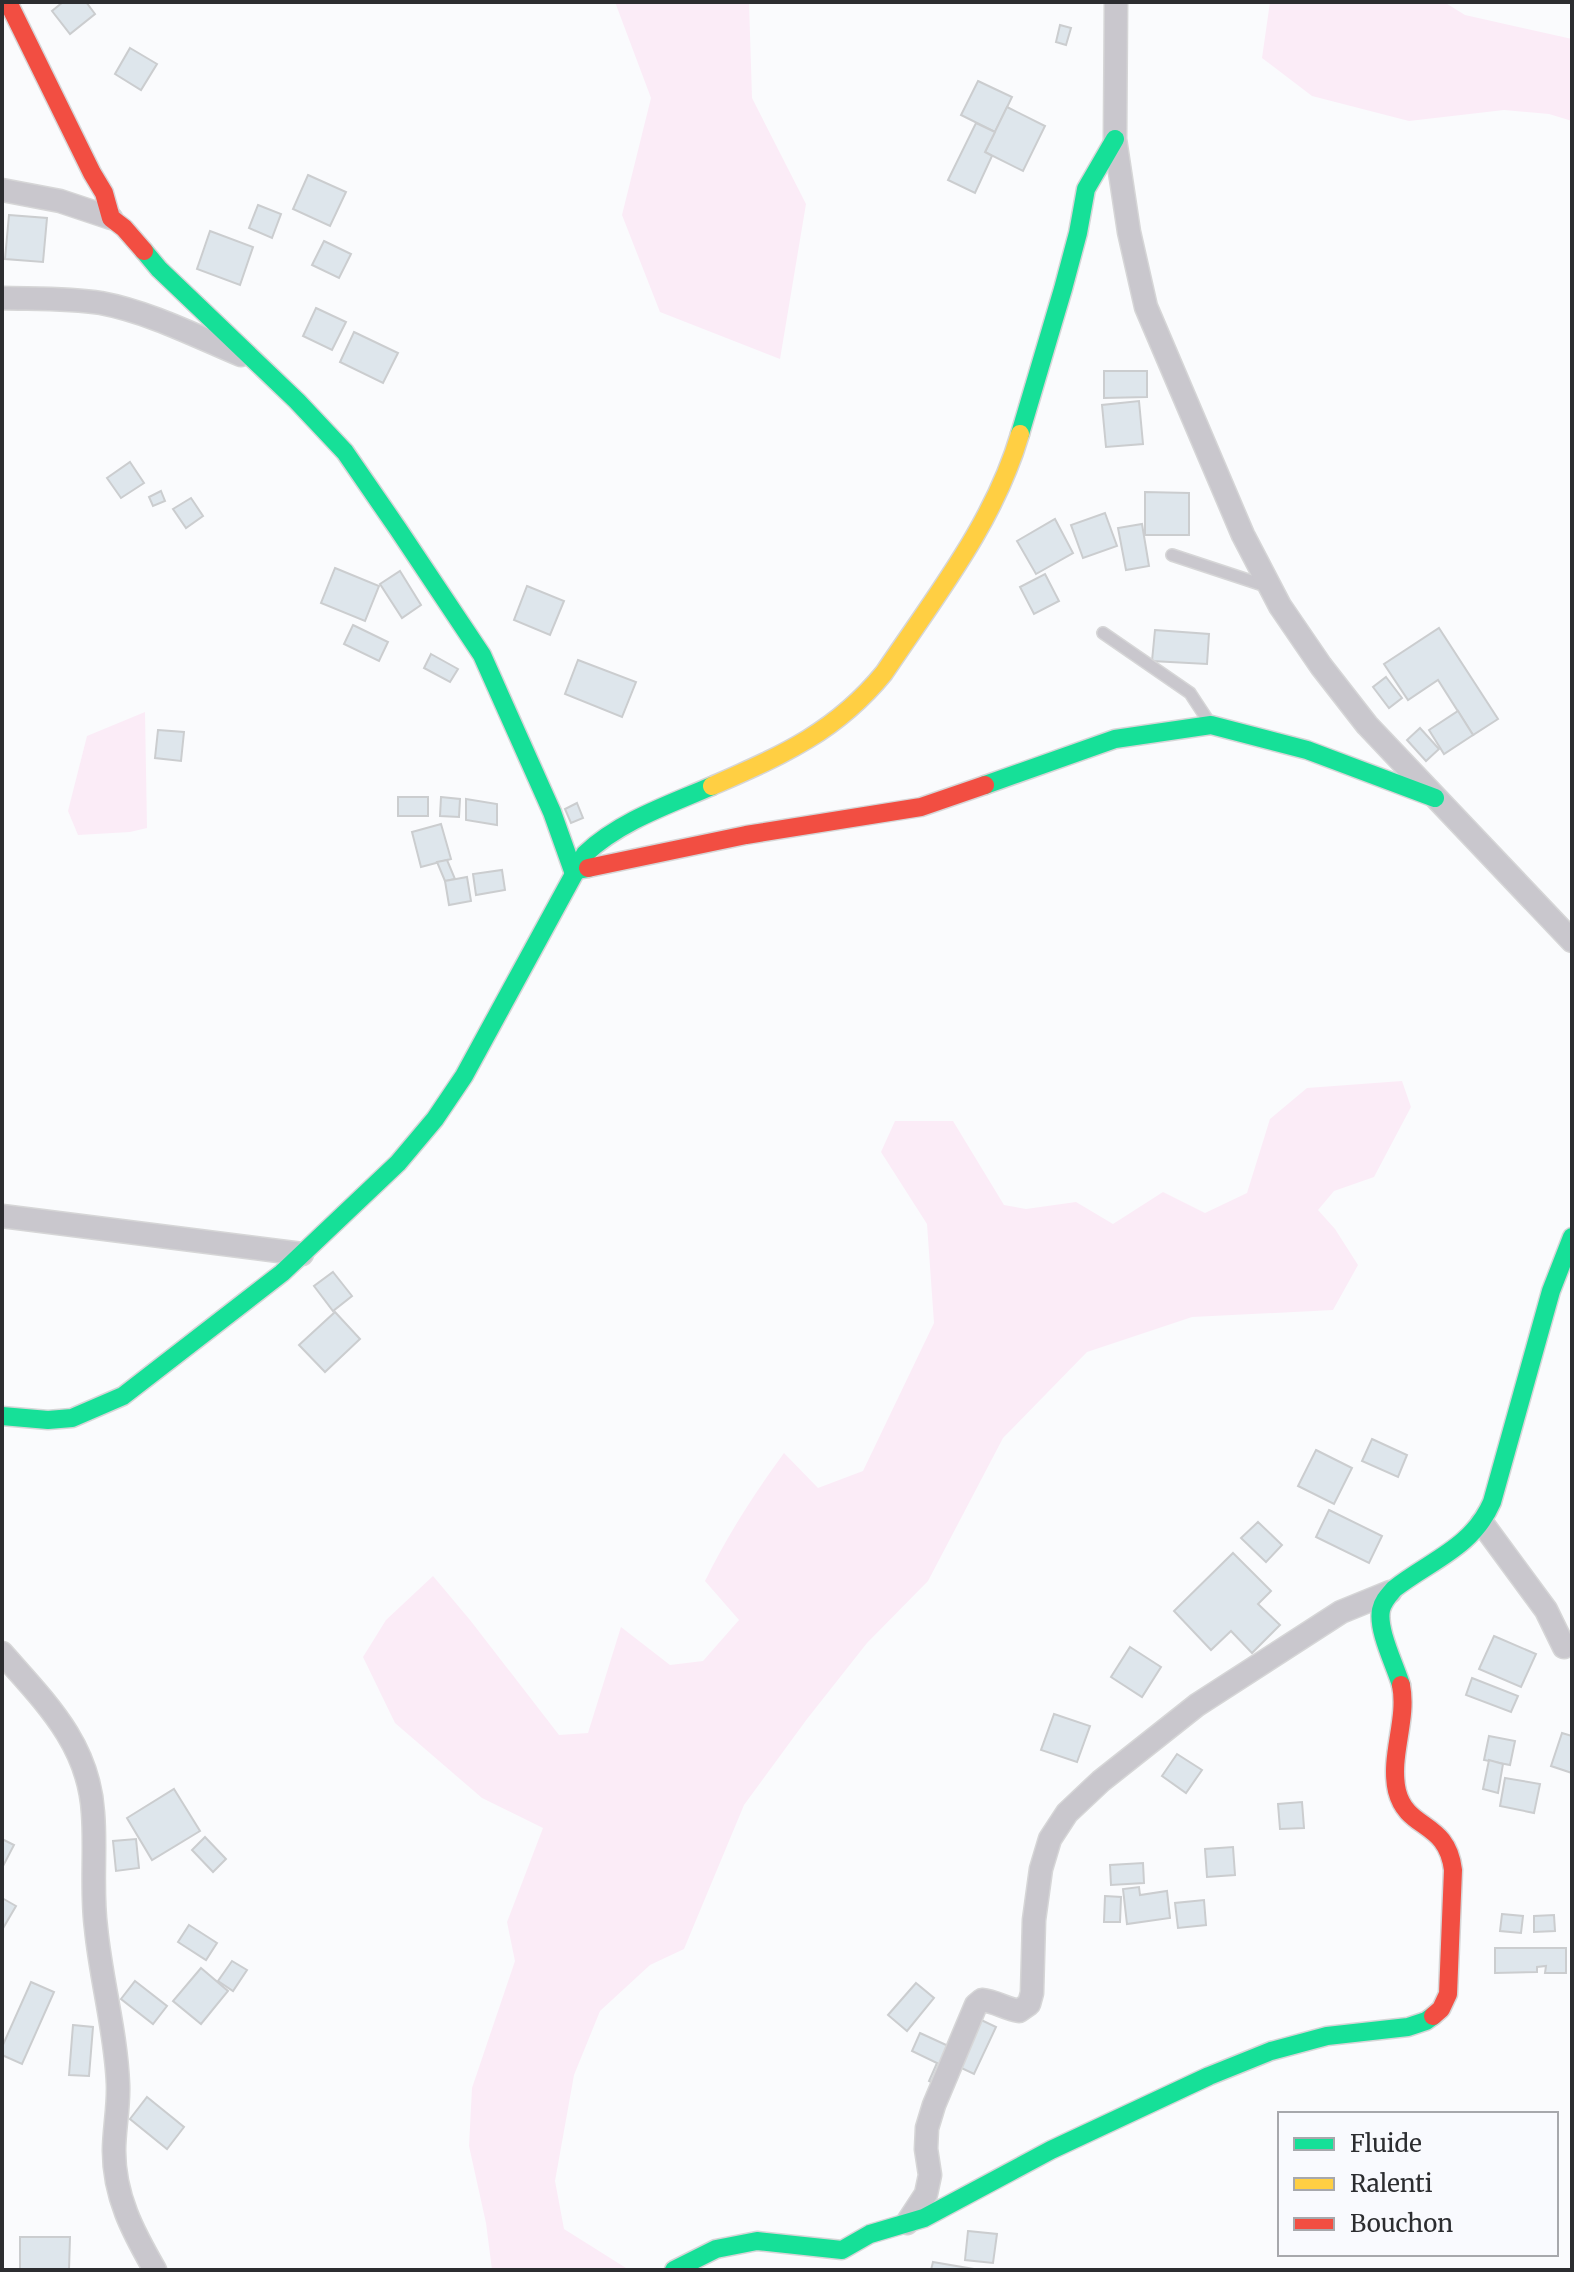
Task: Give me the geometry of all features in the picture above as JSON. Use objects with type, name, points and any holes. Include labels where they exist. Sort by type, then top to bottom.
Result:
[{"type":"street","points":[[8,2],[104,193],[111,218]]},
{"type":"street","points":[[1116,2],[1115,139],[1129,232],[1146,307],[1243,535],[1280,606],[1367,725],[1572,941]]},
{"type":"street","points":[[2,1416],[48,1420],[72,1418],[123,1396],[262,1289],[398,1163],[435,1119],[464,1076],[573,871],[585,854],[634,820],[780,756],[809,740],[854,705],[884,673],[980,530],[998,494],[1013,459],[1063,289],[1086,189],[1115,139]]},
{"type":"street","points":[[2,190],[60,201],[111,218],[345,452],[482,655],[552,812],[573,871]]},
{"type":"street","points":[[2,298],[104,304],[183,330],[253,360]]},
{"type":"street","points":[[573,871],[746,835],[921,807],[1115,739],[1211,725],[1307,750],[1435,798]]},
{"type":"street","points":[[2,1216],[302,1254]]},
{"type":"street","points":[[907,2224],[926,2194],[930,2175],[927,2128],[934,2105],[976,2005],[982,2000],[991,2000],[1019,2011],[1029,2004],[1034,1920],[1041,1869],[1050,1839],[1067,1813],[1101,1781],[1197,1705],[1341,1612],[1390,1592],[1468,1538],[1482,1523],[1492,1502],[1551,1291],[1572,1237]]},
{"type":"street","points":[[1482,1523],[1546,1610],[1564,1647]]},
{"type":"street","points":[[674,2270],[716,2249],[757,2241],[842,2250],[870,2234],[924,2218],[1051,2150],[1209,2076],[1271,2051],[1327,2036],[1408,2027],[1426,2021],[1441,2009],[1448,1994],[1454,1877],[1451,1852],[1438,1832],[1411,1815],[1402,1805],[1398,1793],[1397,1762],[1403,1696],[1380,1611],[1390,1592]]},
{"type":"street","points":[[2,1653],[66,1728],[89,1778],[93,1811],[95,1920],[118,2086],[115,2166],[123,2207],[133,2232],[155,2270]]},
{"type":"lane","points":[[1172,555],[1271,587]]},
{"type":"lane","points":[[1103,633],[1190,693],[1211,725]]},
{"type":"shaded area","points":[[615,2],[749,2],[752,98],[806,204],[780,359],[660,312],[622,215],[651,98]]},
{"type":"shaded area","points":[[1270,2],[1444,2],[1465,15],[1572,39],[1572,121],[1549,114],[1504,110],[1409,121],[1312,96],[1262,58]]},
{"type":"shaded area","points":[[145,712],[147,828],[78,835],[68,811],[87,736]]},
{"type":"shaded area","points":[[1402,1081],[1411,1107],[1374,1177],[1334,1191],[1318,1210],[1335,1229],[1358,1265],[1333,1310],[1192,1317],[1087,1352],[1003,1438],[928,1581],[867,1643],[744,1805],[684,1949],[650,1965],[600,2011],[574,2075],[555,2181],[564,2229],[625,2270],[492,2270],[486,2223],[469,2146],[472,2088],[515,1961],[507,1922],[543,1828],[482,1798],[395,1723],[363,1657],[386,1620],[433,1576],[559,1735],[588,1733],[621,1627],[670,1665],[703,1661],[739,1620],[705,1581],[762,1484],[784,1453],[818,1488],[863,1471],[934,1323],[927,1224],[881,1152],[895,1121],[953,1121],[1004,1205],[1026,1209],[1076,1202],[1113,1224],[1163,1192],[1205,1213],[1247,1193],[1270,1119],[1307,1088]]},
{"type":"building","points":[[63,2],[86,2],[95,14],[70,34],[52,11]]},
{"type":"building","points":[[1060,25],[1071,28],[1066,45],[1056,42]]},
{"type":"building","points":[[130,48],[157,64],[141,90],[115,74]]},
{"type":"building","points":[[978,81],[1012,97],[995,132],[961,115]]},
{"type":"building","points":[[1007,107],[1045,126],[1023,171],[985,152]]},
{"type":"building","points":[[976,123],[995,132],[985,152],[992,156],[975,193],[948,180]]},
{"type":"building","points":[[308,175],[346,192],[330,226],[293,209]]},
{"type":"building","points":[[258,205],[281,214],[272,238],[249,228]]},
{"type":"building","points":[[9,215],[47,218],[43,262],[5,259]]},
{"type":"building","points":[[210,231],[253,247],[240,285],[197,269]]},
{"type":"building","points":[[324,241],[351,254],[339,278],[312,265]]},
{"type":"building","points":[[316,308],[346,322],[332,350],[303,336]]},
{"type":"building","points":[[354,332],[398,353],[383,383],[340,362]]},
{"type":"building","points":[[1104,371],[1147,371],[1147,397],[1104,398]]},
{"type":"building","points":[[1139,401],[1143,444],[1106,447],[1102,405]]},
{"type":"building","points":[[130,462],[144,483],[121,498],[107,478]]},
{"type":"building","points":[[161,491],[165,501],[153,506],[149,497]]},
{"type":"building","points":[[1145,492],[1189,493],[1189,535],[1145,535]]},
{"type":"building","points":[[191,498],[203,516],[186,528],[173,509]]},
{"type":"building","points":[[1105,513],[1117,546],[1083,558],[1071,525]]},
{"type":"building","points":[[1055,519],[1073,553],[1036,574],[1017,541]]},
{"type":"building","points":[[1142,524],[1149,566],[1126,570],[1118,528]]},
{"type":"building","points":[[335,568],[379,586],[365,621],[321,603]]},
{"type":"building","points":[[400,571],[421,605],[402,618],[380,584]]},
{"type":"building","points":[[1045,574],[1059,601],[1034,614],[1020,587]]},
{"type":"building","points":[[527,586],[564,601],[550,635],[514,620]]},
{"type":"building","points":[[353,625],[388,642],[379,661],[344,644]]},
{"type":"building","points":[[1439,628],[1498,719],[1473,735],[1438,680],[1408,700],[1384,664]]},
{"type":"building","points":[[1155,630],[1209,634],[1207,664],[1152,661]]},
{"type":"building","points":[[431,654],[458,669],[450,682],[424,668]]},
{"type":"building","points":[[578,660],[636,682],[622,717],[565,694]]},
{"type":"building","points":[[1386,677],[1402,698],[1389,708],[1373,687]]},
{"type":"building","points":[[1458,711],[1473,735],[1444,754],[1429,730]]},
{"type":"building","points":[[1420,728],[1439,749],[1426,761],[1407,740]]},
{"type":"building","points":[[158,730],[184,732],[181,761],[155,758]]},
{"type":"building","points":[[398,797],[428,797],[428,816],[398,816]]},
{"type":"building","points":[[441,797],[460,799],[459,817],[440,816]]},
{"type":"building","points":[[466,799],[497,804],[497,825],[466,820]]},
{"type":"building","points":[[577,803],[583,818],[571,823],[565,809]]},
{"type":"building","points":[[441,824],[451,859],[421,867],[412,832]]},
{"type":"building","points":[[447,860],[455,879],[445,881],[437,862]]},
{"type":"building","points":[[502,870],[505,890],[476,895],[473,874]]},
{"type":"building","points":[[467,877],[471,901],[449,905],[445,881]]},
{"type":"building","points":[[333,1272],[352,1296],[333,1311],[314,1286]]},
{"type":"building","points":[[335,1312],[360,1339],[325,1372],[299,1345]]},
{"type":"building","points":[[1372,1439],[1407,1455],[1398,1477],[1362,1461]]},
{"type":"building","points":[[1316,1450],[1352,1468],[1334,1504],[1298,1486]]},
{"type":"building","points":[[1329,1510],[1382,1536],[1369,1563],[1316,1537]]},
{"type":"building","points":[[1258,1522],[1282,1545],[1266,1562],[1241,1538]]},
{"type":"building","points":[[1233,1553],[1271,1591],[1258,1604],[1280,1625],[1252,1653],[1231,1631],[1211,1650],[1174,1611]]},
{"type":"building","points":[[1494,1636],[1536,1654],[1521,1687],[1479,1669]]},
{"type":"building","points":[[1130,1647],[1161,1667],[1142,1697],[1111,1677]]},
{"type":"building","points":[[1472,1678],[1518,1696],[1511,1712],[1466,1695]]},
{"type":"building","points":[[1054,1714],[1090,1726],[1077,1762],[1041,1750]]},
{"type":"building","points":[[1562,1733],[1572,1736],[1572,1773],[1551,1766]]},
{"type":"building","points":[[1489,1736],[1515,1741],[1510,1765],[1484,1760]]},
{"type":"building","points":[[1177,1754],[1202,1770],[1186,1793],[1162,1776]]},
{"type":"building","points":[[1489,1760],[1503,1764],[1498,1793],[1483,1789]]},
{"type":"building","points":[[1505,1778],[1540,1784],[1534,1813],[1500,1806]]},
{"type":"building","points":[[174,1789],[200,1831],[152,1860],[127,1818]]},
{"type":"building","points":[[1302,1802],[1304,1828],[1280,1829],[1278,1804]]},
{"type":"building","points":[[205,1837],[226,1859],[213,1872],[192,1850]]},
{"type":"building","points":[[2,1839],[14,1845],[2,1868]]},
{"type":"building","points":[[136,1839],[139,1868],[116,1871],[113,1841]]},
{"type":"building","points":[[1233,1847],[1235,1875],[1207,1877],[1205,1849]]},
{"type":"building","points":[[1143,1863],[1144,1883],[1111,1885],[1110,1865]]},
{"type":"building","points":[[1139,1887],[1140,1895],[1167,1891],[1170,1918],[1127,1924],[1123,1889]]},
{"type":"building","points":[[1105,1896],[1121,1897],[1120,1922],[1104,1922]]},
{"type":"building","points":[[2,1898],[16,1906],[2,1930]]},
{"type":"building","points":[[1204,1900],[1206,1925],[1178,1928],[1175,1903]]},
{"type":"building","points":[[1502,1914],[1523,1916],[1521,1933],[1500,1931]]},
{"type":"building","points":[[1554,1915],[1555,1931],[1534,1932],[1534,1916]]},
{"type":"building","points":[[189,1925],[217,1943],[206,1960],[178,1942]]},
{"type":"building","points":[[1495,1948],[1566,1948],[1566,1973],[1545,1973],[1546,1966],[1537,1967],[1537,1972],[1495,1973]]},
{"type":"building","points":[[232,1961],[247,1970],[233,1991],[218,1981]]},
{"type":"building","points":[[201,1968],[228,1991],[201,2024],[173,2001]]},
{"type":"building","points":[[135,1981],[167,2006],[153,2024],[121,1999]]},
{"type":"building","points":[[31,1982],[54,1992],[22,2064],[2,2055],[2,2047]]},
{"type":"building","points":[[916,1983],[934,1998],[907,2031],[888,2015]]},
{"type":"building","points":[[977,2018],[996,2027],[974,2074],[955,2065]]},
{"type":"building","points":[[73,2025],[93,2027],[89,2076],[69,2075]]},
{"type":"building","points":[[920,2033],[955,2049],[937,2085],[929,2081],[937,2063],[912,2051]]},
{"type":"building","points":[[147,2097],[184,2127],[167,2149],[130,2119]]},
{"type":"building","points":[[968,2231],[997,2234],[993,2263],[965,2260]]},
{"type":"building","points":[[20,2237],[70,2237],[69,2270],[20,2270]]},
{"type":"building","points":[[933,2262],[974,2269],[931,2270]]},
{"type":"traffic: fast","points":[[1020,434],[1063,289],[1086,189],[1115,139]]},
{"type":"traffic: fast","points":[[144,251],[345,452],[482,655],[552,812],[573,871],[588,868]]},
{"type":"traffic: fast","points":[[985,785],[1115,739],[1211,725],[1307,750],[1435,798]]},
{"type":"traffic: fast","points":[[2,1416],[48,1420],[72,1418],[123,1396],[282,1273],[398,1163],[435,1119],[464,1076],[585,854],[629,823],[712,786]]},
{"type":"traffic: fast","points":[[1401,1685],[1384,1637],[1380,1618],[1382,1607],[1394,1589],[1462,1542],[1484,1518],[1492,1502],[1551,1291],[1572,1237]]},
{"type":"traffic: fast","points":[[674,2270],[716,2249],[757,2241],[842,2250],[870,2234],[924,2218],[1051,2150],[1209,2076],[1271,2051],[1327,2036],[1408,2027],[1433,2016]]},
{"type":"traffic: slow","points":[[712,786],[805,741],[846,712],[884,673],[979,529],[1009,467],[1020,434]]},
{"type":"traffic: jam","points":[[8,2],[104,193],[111,218],[144,251]]},
{"type":"traffic: jam","points":[[588,868],[746,835],[921,807],[985,785]]},
{"type":"traffic: jam","points":[[1401,1685],[1403,1698],[1395,1765],[1397,1791],[1409,1813],[1443,1842],[1453,1870],[1448,1994],[1441,2009],[1433,2016]]}]
